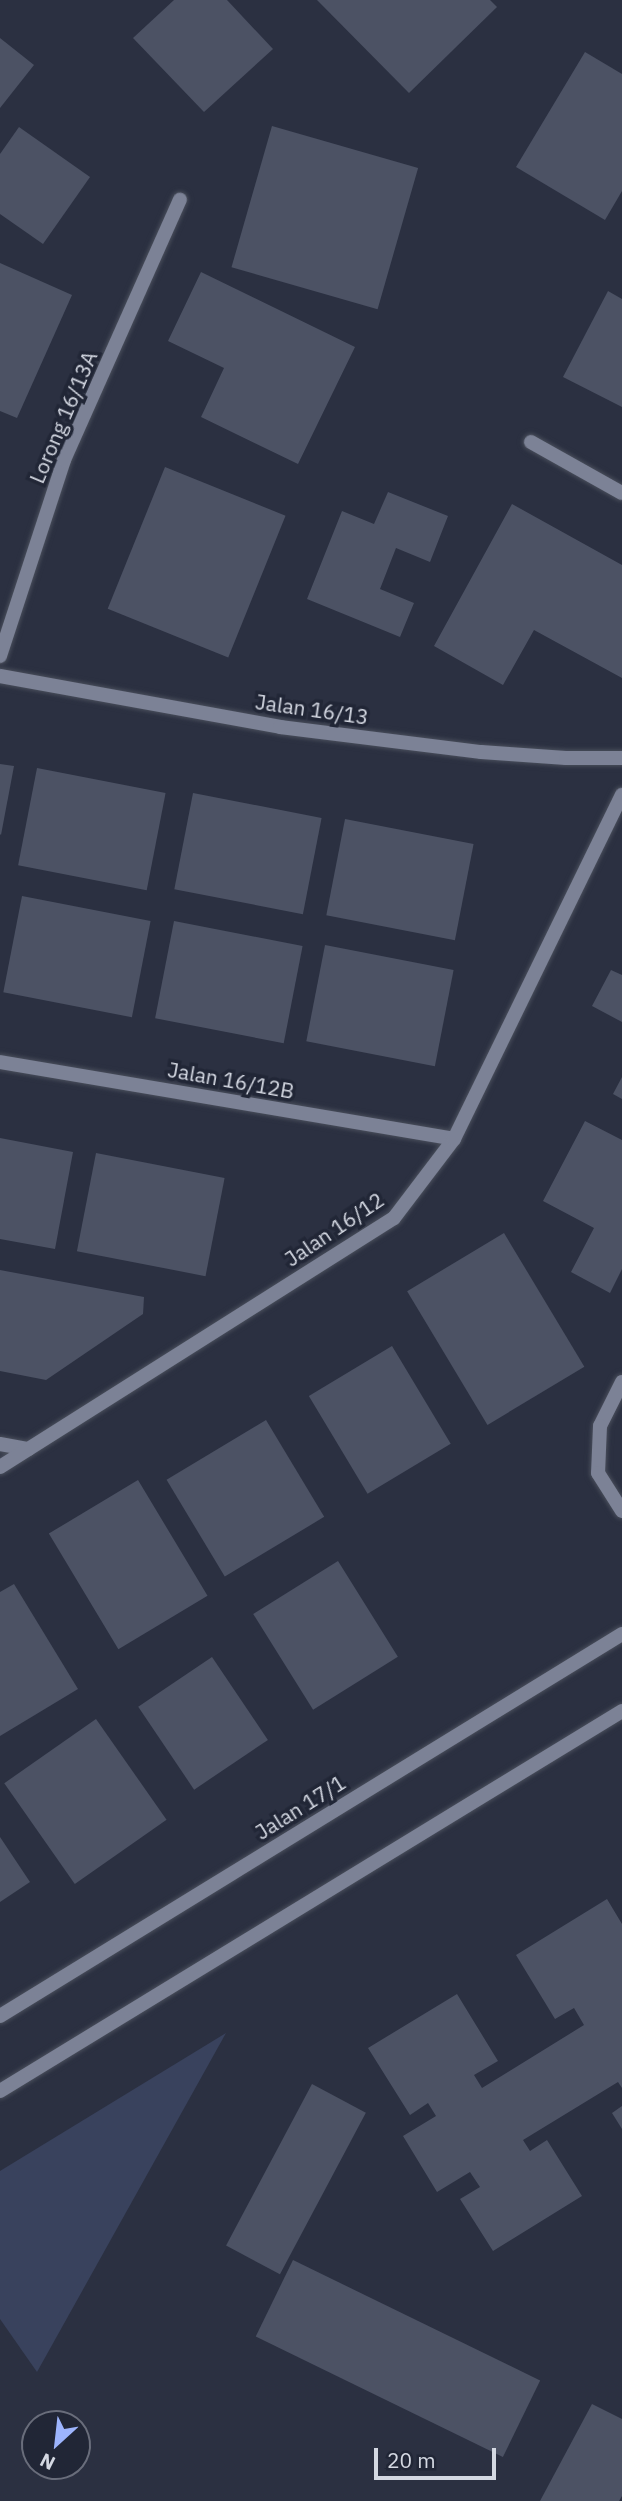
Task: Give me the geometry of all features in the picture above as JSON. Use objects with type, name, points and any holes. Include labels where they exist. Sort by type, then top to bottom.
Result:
[{"type":"street","name":"Lorong 16/13A","points":[[0,656],[64,460],[180,200]]},
{"type":"street","points":[[531,442],[622,493]]},
{"type":"street","name":"Jalan 16/13","points":[[0,676],[280,727],[481,752],[566,758],[622,758]]},
{"type":"street","name":"Jalan 16/12","points":[[0,1467],[394,1218],[454,1139],[622,795]]},
{"type":"street","name":"Jalan 16/12B","points":[[0,1062],[454,1139]]},
{"type":"street","points":[[622,1382],[600,1426],[598,1473],[622,1511]]},
{"type":"street","points":[[0,1444],[29,1449]]},
{"type":"street","name":"Jalan 17/1","points":[[0,2016],[622,1634]]},
{"type":"street","points":[[0,2091],[622,1711]]},
{"type":"shaded area","points":[[226,2033],[37,2372],[0,2319],[0,2171]]},
{"type":"building","points":[[174,0],[227,0],[273,49],[204,112],[133,38]]},
{"type":"building","points":[[317,0],[490,0],[497,7],[409,93]]},
{"type":"building","points":[[0,38],[34,65],[0,108]]},
{"type":"building","points":[[585,52],[622,74],[622,191],[605,220],[516,167]]},
{"type":"building","points":[[272,126],[418,168],[378,309],[231,267]]},
{"type":"building","points":[[19,127],[90,177],[43,244],[0,214],[0,154]]},
{"type":"building","points":[[0,263],[72,295],[17,418],[0,411]]},
{"type":"building","points":[[201,272],[355,347],[298,464],[201,417],[224,368],[168,341]]},
{"type":"building","points":[[608,291],[622,299],[622,407],[563,377]]},
{"type":"building","points":[[165,467],[286,516],[228,658],[108,609]]},
{"type":"building","points":[[388,492],[448,516],[430,562],[396,548],[380,589],[414,603],[400,637],[307,599],[342,511],[374,524]]},
{"type":"building","points":[[512,504],[622,565],[622,678],[534,630],[503,685],[434,646]]},
{"type":"building","points":[[0,764],[14,766],[1,835],[0,834]]},
{"type":"building","points":[[37,768],[166,793],[147,890],[18,865]]},
{"type":"building","points":[[193,793],[322,818],[303,914],[174,889]]},
{"type":"building","points":[[345,819],[474,844],[455,940],[326,915]]},
{"type":"building","points":[[22,896],[151,921],[132,1017],[3,992]]},
{"type":"building","points":[[174,921],[303,946],[284,1043],[155,1018]]},
{"type":"building","points":[[325,945],[454,970],[435,1066],[306,1041]]},
{"type":"building","points":[[611,970],[622,975],[622,1022],[592,1006]]},
{"type":"building","points":[[622,1077],[622,1099],[613,1094]]},
{"type":"building","points":[[585,1121],[622,1140],[622,1269],[610,1293],[571,1272],[594,1228],[543,1201]]},
{"type":"building","points":[[0,1138],[73,1152],[55,1249],[0,1239]]},
{"type":"building","points":[[96,1153],[225,1178],[206,1276],[77,1251]]},
{"type":"building","points":[[504,1233],[584,1367],[487,1425],[407,1291]]},
{"type":"building","points":[[0,1270],[144,1297],[143,1314],[46,1380],[0,1371]]},
{"type":"building","points":[[392,1346],[451,1444],[368,1494],[309,1396]]},
{"type":"building","points":[[266,1420],[324,1517],[225,1577],[167,1480]]},
{"type":"building","points":[[138,1480],[208,1596],[118,1649],[49,1534]]},
{"type":"building","points":[[338,1561],[398,1657],[313,1710],[253,1614]]},
{"type":"building","points":[[14,1584],[78,1689],[0,1736],[0,1592]]},
{"type":"building","points":[[212,1657],[268,1740],[194,1790],[138,1707]]},
{"type":"building","points":[[96,1719],[167,1820],[75,1884],[4,1783]]},
{"type":"building","points":[[0,1837],[30,1882],[0,1902]]},
{"type":"building","points":[[607,1899],[622,1924],[622,2088],[618,2082],[523,2140],[530,2151],[547,2140],[582,2196],[493,2251],[460,2199],[480,2187],[470,2172],[437,2192],[403,2136],[436,2116],[428,2103],[410,2115],[368,2048],[457,1994],[498,2061],[474,2075],[482,2088],[584,2025],[574,2008],[555,2019],[516,1955]]},
{"type":"building","points":[[312,2084],[366,2113],[280,2274],[226,2246]]},
{"type":"building","points":[[622,2106],[622,2129],[612,2113]]},
{"type":"building","points":[[293,2260],[540,2381],[503,2457],[256,2336]]},
{"type":"building","points":[[592,2404],[622,2419],[622,2496],[619,2501],[540,2501]]}]
